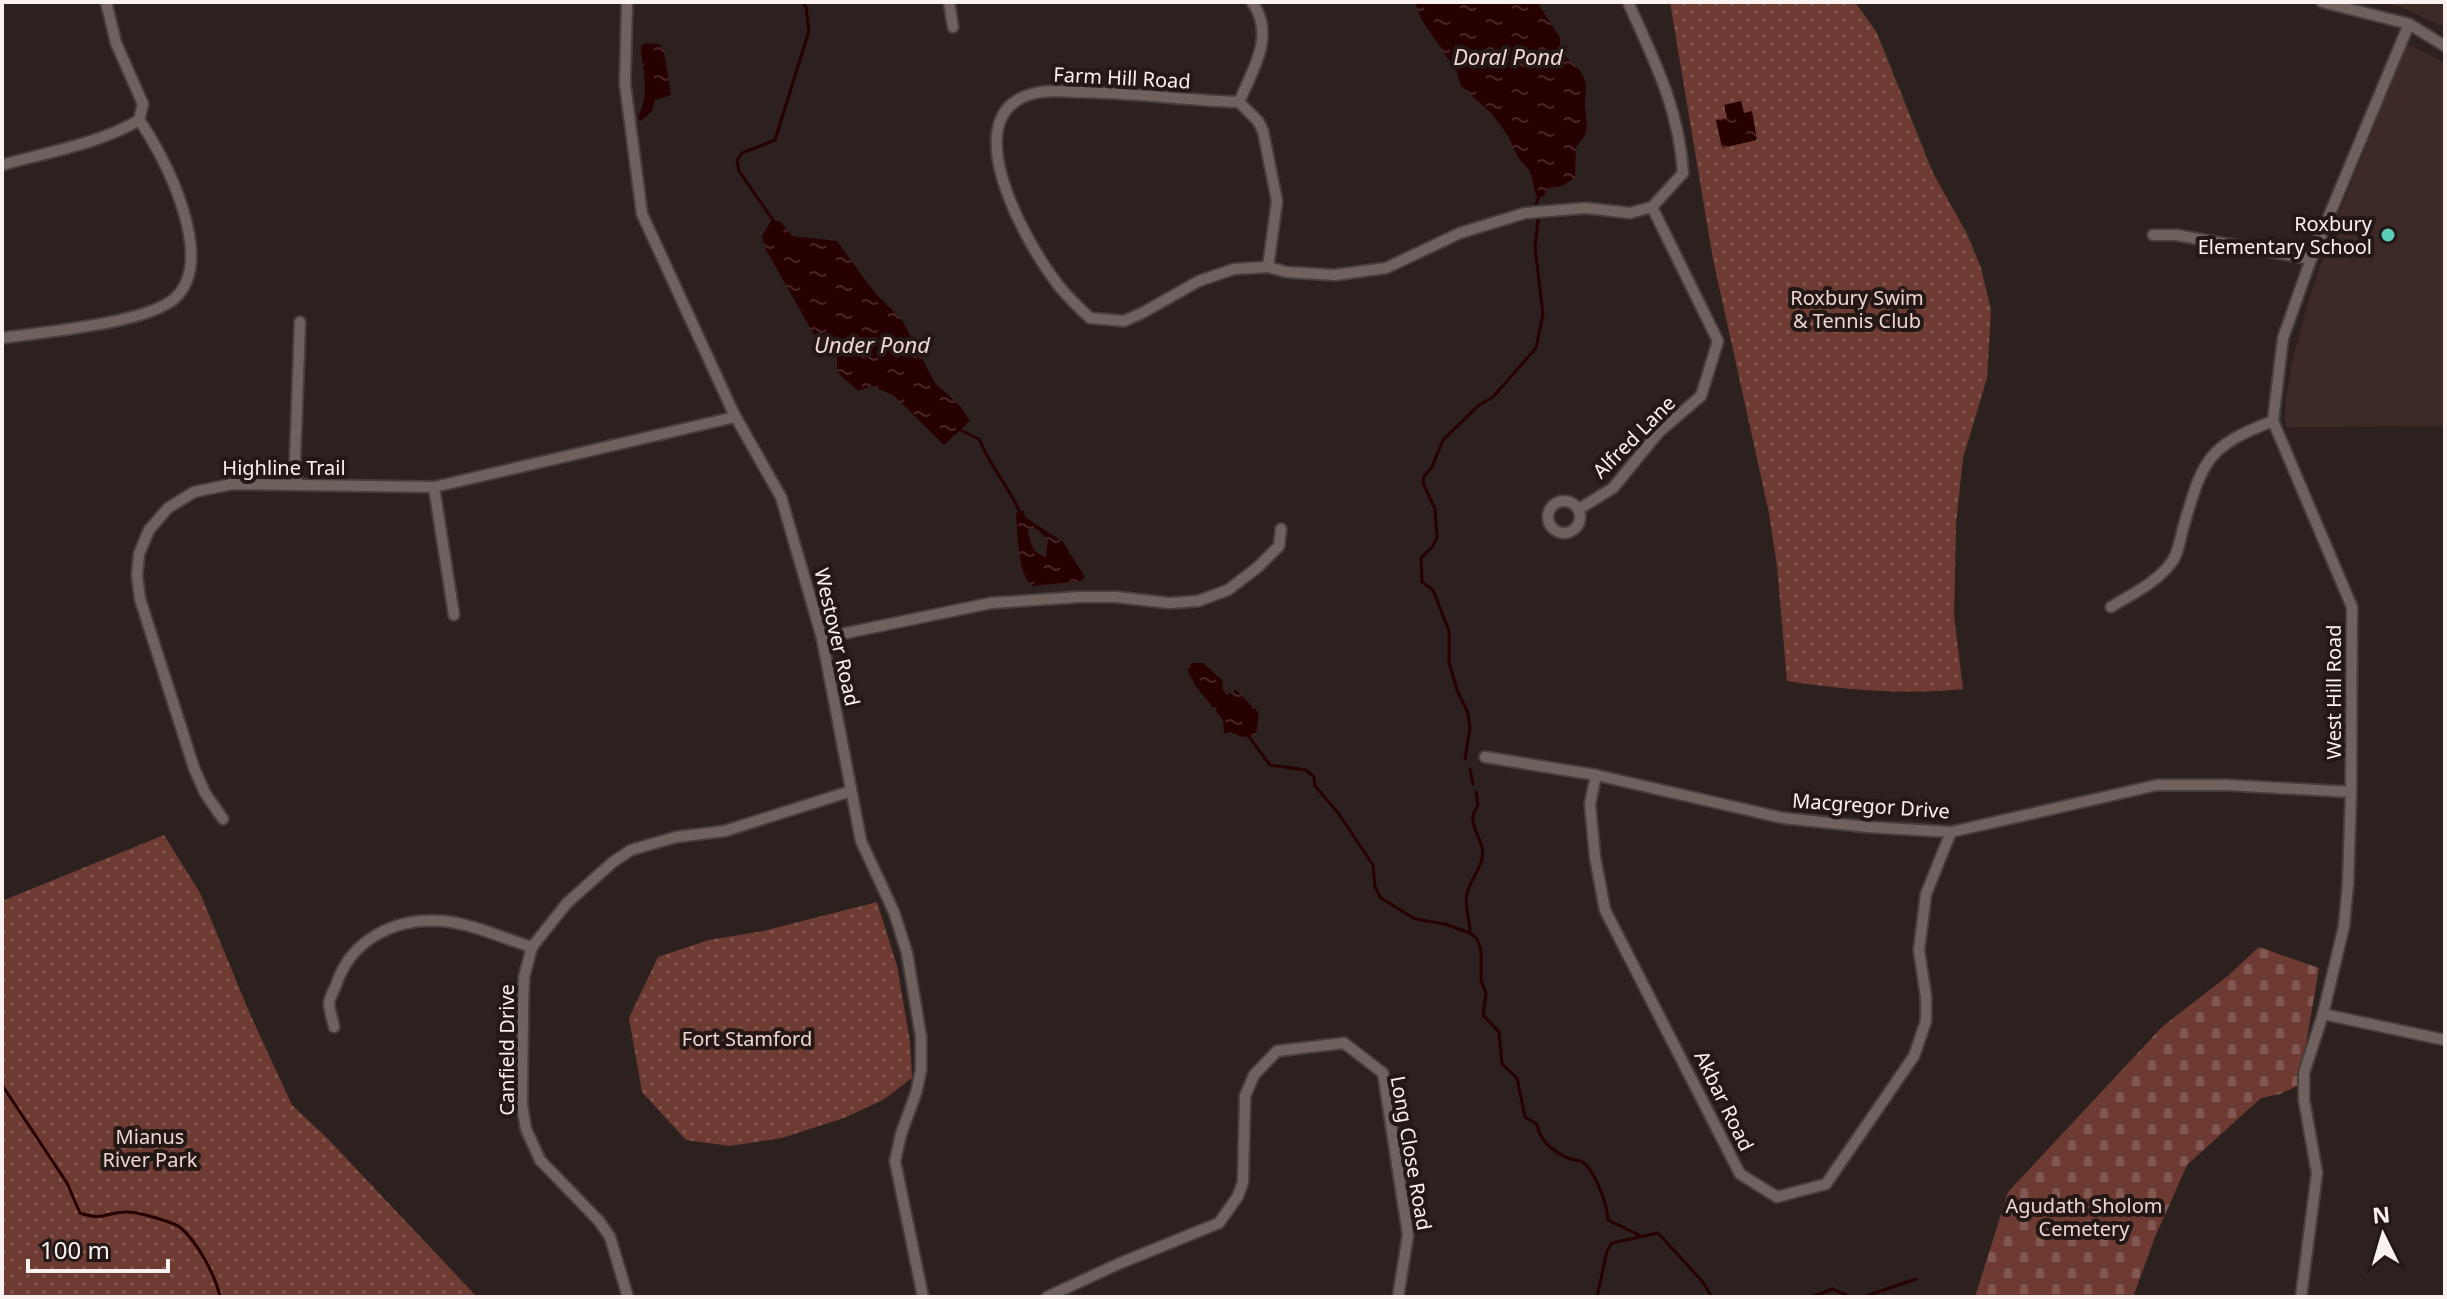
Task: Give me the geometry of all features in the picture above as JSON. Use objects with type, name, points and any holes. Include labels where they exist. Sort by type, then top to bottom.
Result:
[{"type":"street","points":[[2,165],[92,139],[139,120],[143,104],[116,43],[106,2]]},
{"type":"street","name":"Westover Road","points":[[627,2],[625,84],[642,214],[735,417],[781,497],[822,638],[861,841],[894,912],[903,940],[921,1037],[919,1082],[895,1161],[923,1297]]},
{"type":"street","points":[[949,2],[953,27]]},
{"type":"street","points":[[1252,2],[1262,21],[1263,44],[1239,102],[1258,121],[1263,131],[1277,201],[1268,267]]},
{"type":"street","points":[[1628,2],[1675,113],[1681,145],[1683,173],[1652,207]]},
{"type":"street","points":[[2322,2],[2409,24],[2445,46]]},
{"type":"street","name":"West Hill Road","points":[[2301,1297],[2317,1173],[2304,1100],[2304,1073],[2323,1014],[2344,926],[2351,792],[2352,607],[2273,421],[2283,338],[2311,259],[2409,24]]},
{"type":"street","name":"Farm Hill Road","points":[[1239,102],[1098,92],[1034,93],[1022,97],[1004,114],[996,133],[995,150],[1023,231],[1053,278],[1090,318],[1124,321],[1218,273],[1234,269],[1268,267],[1286,272],[1335,275],[1386,268],[1460,233],[1525,213],[1586,208],[1630,213],[1652,207]]},
{"type":"street","points":[[2,338],[141,314],[172,301],[182,290],[189,268],[190,241],[184,209],[158,147],[139,120]]},
{"type":"street","name":"Alfred Lane","points":[[1579,509],[1613,488],[1658,433],[1701,396],[1718,341],[1652,207]]},
{"type":"street","points":[[2153,235],[2176,235],[2311,259]]},
{"type":"street","points":[[297,484],[295,460],[300,322]]},
{"type":"street","name":"Highline Trail","points":[[223,819],[204,791],[194,768],[140,599],[137,575],[139,554],[149,530],[168,508],[194,492],[232,484],[434,487],[735,417]]},
{"type":"street","points":[[2111,607],[2149,584],[2173,562],[2199,475],[2217,450],[2236,435],[2273,421]]},
{"type":"street","points":[[434,487],[454,615]]},
{"type":"street","points":[[822,638],[991,603],[1090,597],[1169,603],[1198,601],[1229,589],[1258,567],[1279,546],[1281,529]]},
{"type":"street","name":"Macgregor Drive","points":[[1485,757],[1596,775],[1783,818],[1951,832],[2157,785],[2227,785],[2351,792]]},
{"type":"street","name":"Akbar Road","points":[[1596,775],[1590,804],[1595,857],[1605,910],[1740,1174],[1777,1197],[1826,1184],[1914,1056],[1926,1021],[1919,950],[1926,894],[1951,832]]},
{"type":"street","name":"Canfield Drive","points":[[628,1297],[610,1237],[599,1221],[540,1160],[526,1129],[522,1105],[524,977],[532,947],[567,903],[631,850],[676,837],[725,831],[851,791]]},
{"type":"street","points":[[334,1027],[329,1003],[341,970],[362,945],[390,927],[445,921],[532,947]]},
{"type":"street","points":[[2323,1014],[2445,1040]]},
{"type":"street","name":"Long Close Road","points":[[1047,1297],[1219,1223],[1234,1204],[1243,1182],[1245,1096],[1254,1075],[1277,1051],[1344,1043],[1383,1073],[1408,1235],[1398,1297]]},
{"type":"shaded area","points":[[2381,2],[2445,2],[2445,27],[2401,7]]},
{"type":"shaded area","name":"Roxbury Elementary School","points":[[2408,44],[2445,63],[2445,426],[2286,427],[2285,409],[2291,367],[2308,302],[2337,218]]},
{"type":"green space","name":"Roxbury Swim & Tennis Club","points":[[1670,2],[1855,2],[1877,33],[1933,173],[1967,234],[1981,268],[1991,310],[1987,378],[1963,458],[1956,524],[1954,616],[1963,689],[1875,691],[1787,681],[1769,513],[1713,259]]},
{"type":"green space","name":"Mianus River Park","points":[[164,835],[200,893],[292,1105],[477,1297],[2,1297],[2,901]]},
{"type":"green space","name":"Fort Stamford","points":[[877,902],[897,966],[910,1042],[912,1078],[883,1100],[844,1118],[782,1138],[730,1146],[686,1140],[642,1092],[629,1018],[658,957],[709,940],[763,931]]},
{"type":"green space","name":"Agudath Sholom Cemetery","points":[[2259,947],[2319,968],[2299,1085],[2261,1098],[2187,1165],[2133,1297],[1975,1297],[2008,1192],[2163,1026],[2229,975]]},
{"type":"water","name":"Doral Pond","points":[[1415,2],[1537,2],[1560,38],[1560,52],[1578,69],[1586,83],[1587,125],[1585,135],[1576,147],[1575,178],[1562,186],[1548,188],[1543,197],[1536,196],[1530,171],[1519,159],[1493,115],[1461,86],[1457,72],[1421,19]]},
{"type":"water","points":[[646,43],[659,44],[664,51],[671,95],[655,100],[652,111],[640,122],[638,117],[645,90],[641,46]]},
{"type":"water","points":[[1741,101],[1744,113],[1752,111],[1757,140],[1722,148],[1716,120],[1727,118],[1724,105]]},
{"type":"water","name":"Under Pond","points":[[772,219],[782,223],[792,236],[837,241],[875,293],[902,320],[935,383],[960,406],[970,421],[944,445],[893,395],[872,386],[858,391],[837,372],[837,359],[830,339],[817,340],[765,248],[762,236]]},
{"type":"water","points":[[1024,511],[1025,517],[1063,542],[1085,577],[1081,581],[1032,586],[1021,563],[1016,514]],"holes":[[[1037,529],[1048,540],[1046,557],[1035,551],[1030,540],[1028,531]]]},
{"type":"water","points":[[1192,663],[1203,663],[1223,681],[1222,689],[1227,695],[1236,690],[1259,713],[1256,735],[1242,737],[1231,732],[1224,734],[1223,720],[1195,685],[1187,669]]},
{"type":"waterway","points":[[773,220],[739,171],[737,160],[742,153],[775,140],[809,31],[806,7],[802,2]]},
{"type":"waterway","points":[[1536,204],[1539,196]]},
{"type":"waterway","points":[[1465,759],[1470,728],[1468,713],[1449,662],[1449,631],[1433,590],[1422,582],[1421,558],[1437,537],[1435,509],[1423,483],[1443,440],[1479,405],[1493,397],[1536,348],[1543,314],[1535,247],[1538,220]]},
{"type":"waterway","points":[[958,429],[979,439],[1020,513]]},
{"type":"waterway","points":[[1246,733],[1270,765],[1306,770],[1314,777],[1315,786],[1339,814],[1373,865],[1375,887],[1381,898],[1415,919],[1445,924],[1470,933],[1477,939],[1481,950],[1481,980],[1486,993],[1483,1015],[1499,1032],[1502,1064],[1517,1078],[1525,1117],[1537,1124],[1544,1141],[1553,1150],[1588,1167],[1600,1189],[1608,1220],[1639,1235]]},
{"type":"waterway","points":[[1470,769],[1473,784]]},
{"type":"waterway","points":[[1470,932],[1467,894],[1483,854],[1473,821],[1478,806],[1476,792]]},
{"type":"waterway","points":[[2,1085],[67,1183],[80,1213],[100,1216],[133,1212],[181,1228],[205,1260],[220,1297]]},
{"type":"waterway","points":[[1597,1297],[1607,1251],[1612,1243],[1658,1233],[1702,1281],[1712,1297]]},
{"type":"waterway","points":[[1863,1297],[1916,1279]]},
{"type":"waterway","points":[[1811,1297],[1833,1289],[1850,1297]]},
{"type":"place","name":"Roxbury Elementary School","points":[[2388,235]]}]
